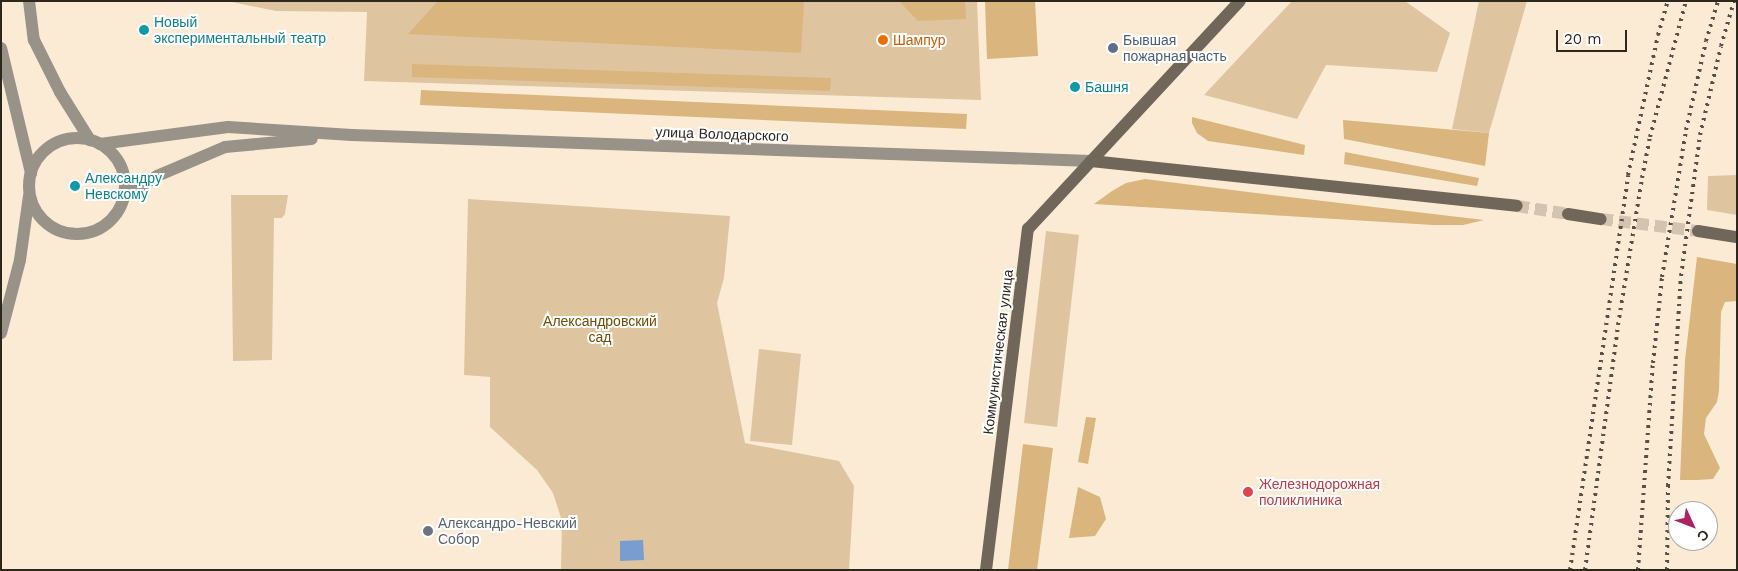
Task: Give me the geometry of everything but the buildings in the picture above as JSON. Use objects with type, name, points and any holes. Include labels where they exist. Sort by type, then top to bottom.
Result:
[{"type":"main road","name":"Коммунистическая улица","points":[[986,570],[1028,229],[1240,1]]},
{"type":"main road","points":[[1091,161],[1517,206]]},
{"type":"main road","points":[[1568,214],[1601,219]]},
{"type":"main road","points":[[1698,231],[1737,237]]},
{"type":"street","points":[[29,1],[34,40],[60,92],[95,142]]},
{"type":"street","points":[[1,48],[31,173],[30,193],[20,260],[1,333]]},
{"type":"street","points":[[95,142],[228,127],[352,135]]},
{"type":"street","points":[[124,196],[165,172],[225,147],[352,135]]},
{"type":"street","name":"улица Володарского","points":[[352,135],[1091,161]]},
{"type":"street","points":[[30,193],[40,216],[52,226],[70,233],[91,232],[104,225],[115,214],[124,196],[125,184],[120,166],[110,151],[95,142],[78,138],[54,144],[44,152],[31,173]]},
{"type":"green space","points":[[227,1],[977,1],[981,100],[364,81],[367,12],[276,11]]},
{"type":"green space","points":[[1292,1],[1405,1],[1450,33],[1437,72],[1326,65],[1297,119],[1204,95]]},
{"type":"green space","points":[[1479,1],[1527,1],[1489,133],[1452,129]]},
{"type":"green space","points":[[1737,175],[1737,215],[1707,210],[1708,176]]},
{"type":"green space","points":[[231,195],[288,195],[285,214],[282,218],[274,218],[272,360],[233,361]]},
{"type":"green space","name":"Александровский сад","points":[[468,199],[730,216],[724,278],[717,303],[745,443],[839,461],[854,486],[849,570],[561,570],[562,521],[553,493],[537,470],[490,427],[490,377],[464,375]]},
{"type":"green space","points":[[1046,231],[1079,235],[1057,427],[1024,423]]},
{"type":"green space","points":[[759,349],[801,354],[792,445],[750,441]]},
{"type":"shaded area","points":[[438,1],[804,1],[801,53],[408,34]]},
{"type":"shaded area","points":[[899,1],[965,1],[966,19],[918,21]]},
{"type":"shaded area","points":[[985,1],[1035,1],[1038,56],[987,59]]},
{"type":"shaded area","points":[[412,64],[831,78],[830,91],[412,77]]},
{"type":"shaded area","points":[[421,90],[967,114],[966,129],[420,105]]},
{"type":"shaded area","points":[[1192,117],[1305,145],[1304,155],[1208,141],[1197,133],[1192,123]]},
{"type":"shaded area","points":[[1343,120],[1489,133],[1485,166],[1344,139]]},
{"type":"shaded area","points":[[1345,152],[1479,178],[1477,186],[1344,164]]},
{"type":"shaded area","points":[[1145,179],[1484,220],[1463,225],[1433,225],[1094,204],[1126,183]]},
{"type":"shaded area","points":[[1697,257],[1737,264],[1737,301],[1725,302],[1721,312],[1719,391],[1717,402],[1706,418],[1704,434],[1720,468],[1713,479],[1680,480],[1685,360]]},
{"type":"shaded area","points":[[1086,417],[1096,418],[1088,464],[1078,462]]},
{"type":"shaded area","points":[[1023,444],[1053,448],[1037,570],[1008,570]]},
{"type":"shaded area","points":[[1078,487],[1100,497],[1106,519],[1095,536],[1069,538]]},
{"type":"water","points":[[643,540],[644,560],[620,561],[620,541]]},
{"type":"tunnel","points":[[1517,206],[1568,214]]},
{"type":"tunnel","points":[[1601,219],[1698,231]]},
{"type":"railway","points":[[1570,570],[1628,175],[1658,35],[1668,1]]},
{"type":"railway","points":[[1585,570],[1618,325],[1642,178],[1650,137],[1686,1]]},
{"type":"railway","points":[[1638,570],[1653,363],[1662,277],[1686,130],[1706,41],[1718,1]]},
{"type":"railway","points":[[1667,570],[1668,486],[1681,276],[1700,135],[1721,46],[1734,1]]},
{"type":"place","name":"Новый экспериментальный театр","points":[[144,30]]},
{"type":"place","name":"Шампур","points":[[883,40]]},
{"type":"place","name":"Бывшая пожарная часть","points":[[1113,48]]},
{"type":"place","name":"Башня","points":[[1075,87]]},
{"type":"place","name":"Александру Невскому","points":[[75,186]]},
{"type":"place","name":"Железнодорожная поликлиника","points":[[1248,492]]},
{"type":"place","name":"Александро-Невский Собор","points":[[428,531]]}]
